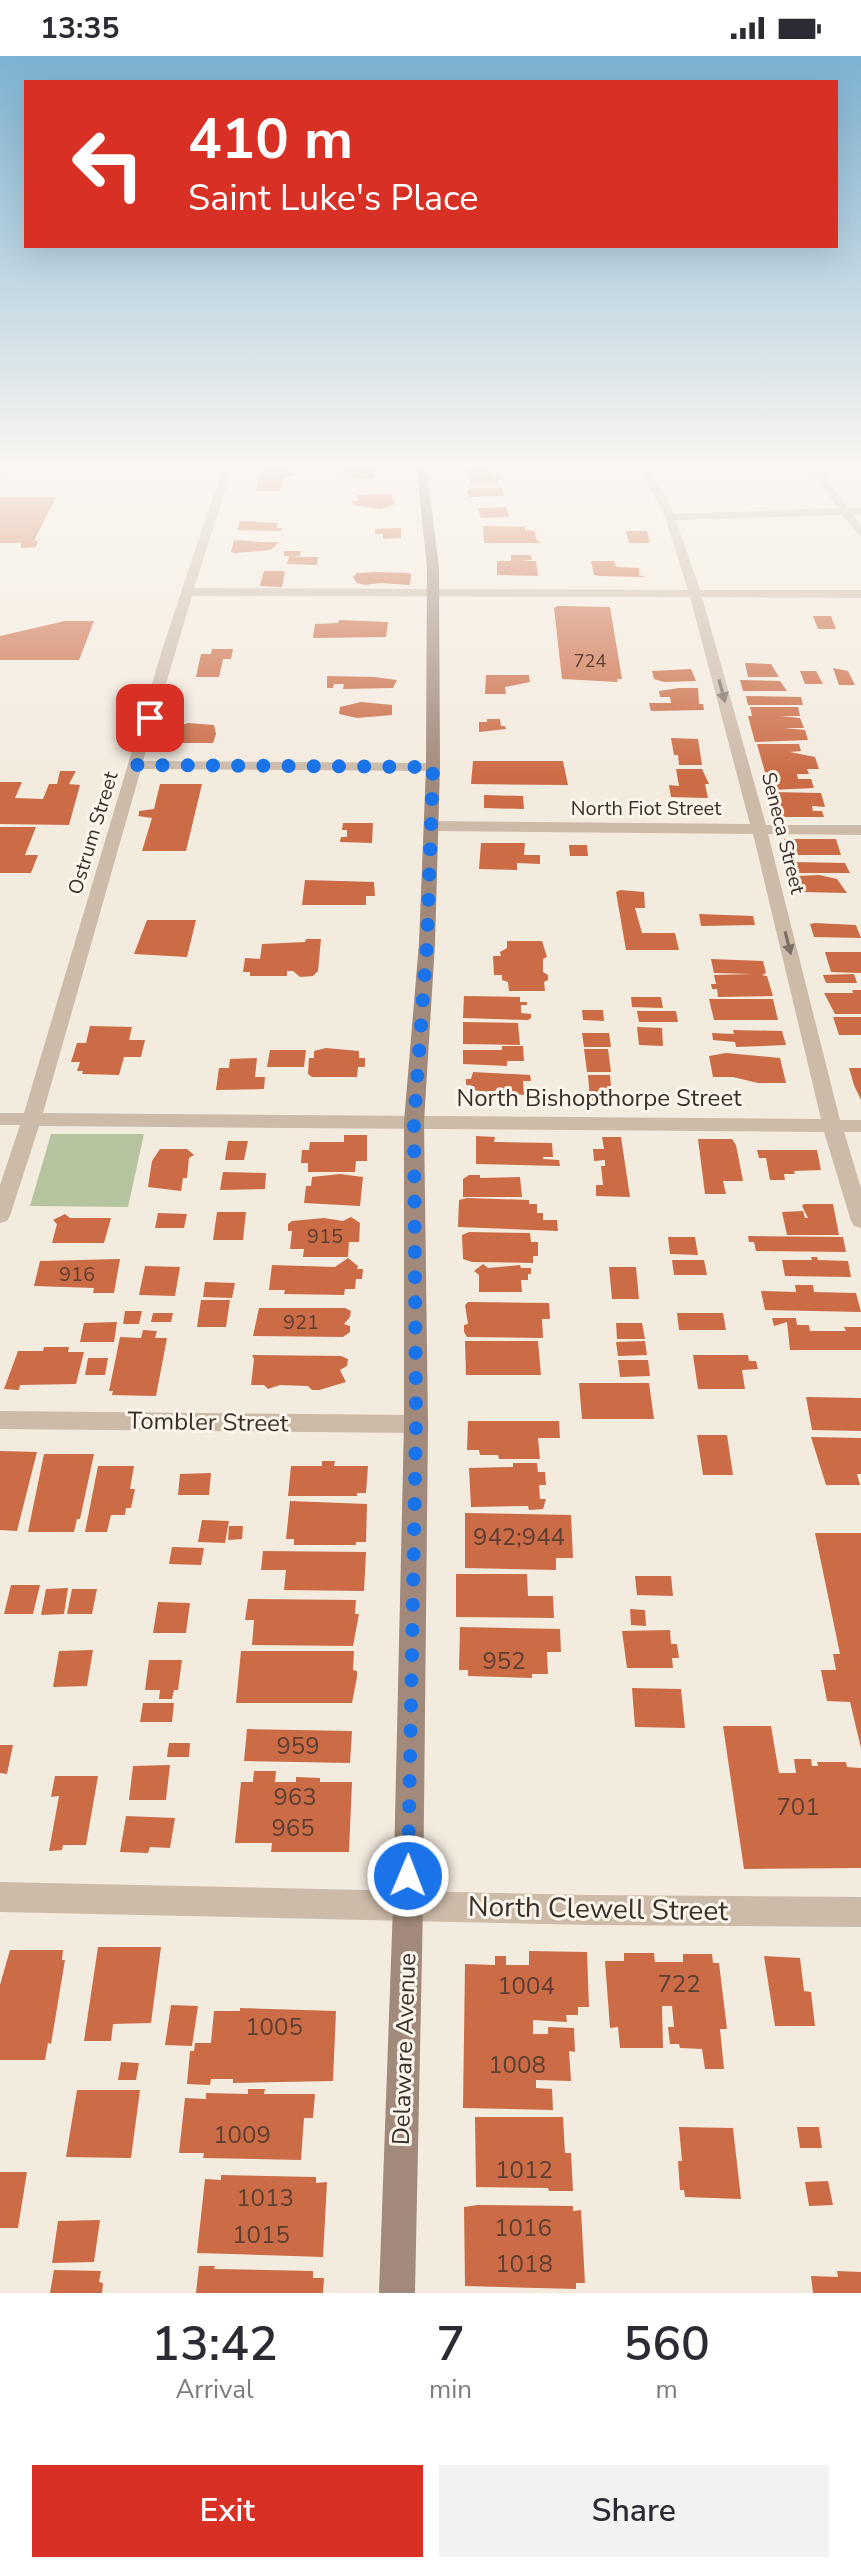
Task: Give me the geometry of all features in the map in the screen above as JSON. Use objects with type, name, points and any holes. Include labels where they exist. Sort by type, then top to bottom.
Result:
[{"type":"main road","name":"Delaware Avenue","points":[[397,2293],[408,1906],[416,1424],[414,1122],[427,943],[433,767],[432,567]]},
{"type":"street","name":"Ostrum Street","points":[[0,1216],[32,1120],[196,567]]},
{"type":"street","name":"Seneca Street","points":[[687,567],[759,828],[832,1125],[861,1221]]},
{"type":"street","points":[[188,592],[861,594]]},
{"type":"street","points":[[136,765],[433,767]]},
{"type":"street","name":"North Fiot Street","points":[[431,826],[861,830]]},
{"type":"street","name":"North Bishopthorpe Street","points":[[0,1119],[861,1126]]},
{"type":"street","name":"Tombler Street","points":[[0,1420],[416,1424]]},
{"type":"street","name":"North Clewell Street","points":[[0,1897],[861,1912]]},
{"type":"green space","points":[[51,1134],[144,1134],[128,1207],[30,1206]]},
{"type":"building","points":[[497,567],[537,567],[538,576],[497,575]]},
{"type":"building","points":[[592,567],[625,567],[639,568],[639,575],[645,577],[600,576],[594,575]]},
{"type":"building","points":[[264,571],[285,571],[282,587],[260,586]]},
{"type":"building","points":[[357,573],[411,574],[410,585],[365,585],[357,583],[353,577]]},
{"type":"building","points":[[610,607],[622,679],[617,679],[618,682],[562,679],[554,608]]},
{"type":"building","points":[[813,616],[831,616],[836,629],[818,629]]},
{"type":"building","points":[[339,620],[388,622],[386,637],[313,638],[315,624],[338,623]]},
{"type":"building","points":[[65,621],[94,621],[79,660],[0,660],[0,636]]},
{"type":"building","points":[[212,649],[233,649],[231,659],[223,659],[219,677],[196,677],[201,654],[211,654]]},
{"type":"building","points":[[745,663],[771,664],[779,677],[748,677]]},
{"type":"building","points":[[833,668],[848,671],[855,685],[839,685]]},
{"type":"building","points":[[691,669],[696,681],[664,682],[654,679],[652,671]]},
{"type":"building","points":[[800,671],[816,671],[823,684],[805,684]]},
{"type":"building","points":[[486,675],[529,675],[530,682],[505,687],[506,694],[485,694]]},
{"type":"building","points":[[327,676],[397,680],[393,688],[343,689],[344,684],[327,688]]},
{"type":"building","points":[[740,680],[780,681],[787,691],[743,691]]},
{"type":"building","points":[[698,688],[699,704],[703,704],[704,710],[651,711],[649,703],[671,703],[670,697],[660,697],[659,691]]},
{"type":"building","points":[[746,696],[801,697],[803,705],[748,705]]},
{"type":"building","points":[[361,702],[392,705],[392,715],[357,718],[339,714],[340,707]]},
{"type":"building","points":[[750,707],[798,707],[800,716],[780,716],[800,718],[804,728],[784,728],[805,730],[808,740],[755,742],[748,716],[752,716]]},
{"type":"building","points":[[487,719],[500,719],[501,726],[506,729],[479,732],[479,722],[487,722]]},
{"type":"building","points":[[182,725],[214,725],[216,734],[213,743],[178,743]]},
{"type":"building","points":[[671,738],[698,739],[702,765],[679,765]]},
{"type":"building","points":[[757,744],[799,744],[801,751],[790,752],[815,757],[819,769],[807,769],[809,774],[797,774],[798,779],[811,779],[814,788],[770,790]]},
{"type":"building","points":[[473,761],[563,761],[568,785],[471,784]]},
{"type":"building","points":[[676,769],[702,769],[709,784],[705,784],[708,798],[671,797],[669,785],[679,786]]},
{"type":"building","points":[[60,771],[76,771],[69,784],[80,785],[69,825],[0,824],[0,782],[22,782],[15,798],[43,799],[49,784],[57,784]]},
{"type":"building","points":[[160,784],[202,784],[186,851],[142,851],[152,818],[138,816],[139,811],[154,809]]},
{"type":"building","points":[[772,792],[821,793],[825,807],[812,806],[813,811],[822,811],[824,817],[777,817]]},
{"type":"building","points":[[484,795],[523,796],[524,809],[484,808]]},
{"type":"building","points":[[343,823],[373,823],[372,843],[340,842],[341,837],[347,837],[347,830],[342,830]]},
{"type":"building","points":[[0,827],[36,827],[25,855],[38,855],[31,873],[0,873]]},
{"type":"building","points":[[784,839],[836,839],[841,855],[789,855]]},
{"type":"building","points":[[481,843],[525,843],[524,855],[540,855],[540,864],[517,863],[517,870],[479,869]]},
{"type":"building","points":[[569,845],[587,845],[588,856],[570,856]]},
{"type":"building","points":[[793,862],[845,863],[850,873],[796,873]]},
{"type":"building","points":[[819,875],[837,879],[847,893],[803,892],[798,876]]},
{"type":"building","points":[[305,880],[374,882],[375,896],[366,896],[366,905],[302,905]]},
{"type":"building","points":[[616,892],[644,892],[645,908],[635,908],[642,933],[675,933],[679,950],[626,950]]},
{"type":"building","points":[[699,914],[753,916],[755,925],[701,926]]},
{"type":"building","points":[[147,920],[196,920],[187,957],[134,954]]},
{"type":"building","points":[[810,924],[856,925],[861,938],[814,937]]},
{"type":"building","points":[[306,939],[321,939],[318,971],[313,976],[300,977],[293,971],[287,971],[287,976],[250,976],[250,972],[243,972],[245,958],[260,959],[262,944],[305,942]]},
{"type":"building","points":[[507,941],[542,941],[547,957],[543,959],[543,972],[548,975],[548,980],[544,982],[545,991],[509,991],[508,982],[502,980],[502,975],[494,975],[493,956],[501,956],[500,952],[507,948]]},
{"type":"building","points":[[825,952],[861,952],[861,973],[831,972]]},
{"type":"building","points":[[711,959],[763,961],[766,973],[762,975],[767,976],[773,996],[718,997],[717,989],[712,989],[711,984],[716,984],[714,975],[753,974],[714,973]]},
{"type":"building","points":[[854,974],[857,983],[826,983],[823,975]]},
{"type":"building","points":[[852,990],[861,990],[861,1014],[835,1014],[824,993],[853,993]]},
{"type":"building","points":[[464,996],[520,997],[520,1002],[527,1002],[527,1005],[521,1005],[521,1013],[531,1014],[531,1018],[463,1018]]},
{"type":"building","points":[[631,997],[661,997],[663,1008],[632,1007]]},
{"type":"building","points":[[709,999],[773,999],[778,1020],[714,1020]]},
{"type":"building","points":[[582,1010],[603,1010],[604,1021],[583,1020]]},
{"type":"building","points":[[637,1011],[676,1011],[678,1022],[639,1022]]},
{"type":"building","points":[[833,1017],[861,1017],[861,1035],[839,1035]]},
{"type":"building","points":[[463,1022],[518,1023],[520,1045],[463,1044]]},
{"type":"building","points":[[90,1026],[132,1027],[129,1040],[145,1040],[141,1057],[124,1057],[119,1075],[82,1074],[83,1071],[77,1071],[80,1062],[71,1062],[77,1043],[86,1043]]},
{"type":"building","points":[[637,1027],[662,1028],[663,1046],[639,1045]]},
{"type":"building","points":[[733,1030],[782,1031],[786,1045],[736,1047],[735,1042],[713,1040],[712,1033],[734,1034]]},
{"type":"building","points":[[582,1033],[609,1033],[611,1047],[584,1047]]},
{"type":"building","points":[[502,1046],[523,1046],[524,1061],[507,1061],[507,1066],[463,1064],[463,1050],[502,1050]]},
{"type":"building","points":[[326,1048],[359,1051],[359,1058],[365,1058],[365,1067],[358,1067],[357,1077],[312,1077],[308,1074],[309,1058],[314,1058],[314,1051]]},
{"type":"building","points":[[584,1049],[608,1049],[611,1072],[587,1072]]},
{"type":"building","points":[[270,1050],[306,1050],[304,1067],[267,1067]]},
{"type":"building","points":[[726,1053],[780,1058],[786,1083],[713,1077],[709,1056]]},
{"type":"building","points":[[257,1058],[255,1077],[265,1077],[264,1089],[216,1090],[219,1068],[229,1068],[230,1059]]},
{"type":"building","points":[[849,1068],[861,1068],[861,1100],[854,1085]]},
{"type":"building","points":[[473,1072],[530,1075],[531,1081],[523,1081],[524,1095],[471,1090],[471,1085],[466,1085],[466,1079],[471,1079]]},
{"type":"building","points":[[588,1075],[610,1075],[612,1100],[590,1100]]},
{"type":"building","points":[[344,1135],[367,1135],[367,1161],[356,1161],[355,1172],[308,1172],[308,1163],[301,1163],[302,1150],[309,1150],[310,1142],[344,1142]]},
{"type":"building","points":[[476,1136],[495,1137],[494,1142],[552,1143],[553,1157],[543,1159],[559,1160],[560,1166],[476,1164]]},
{"type":"building","points":[[602,1137],[621,1137],[630,1197],[596,1196],[596,1185],[603,1185],[601,1166],[605,1166],[605,1160],[594,1161],[593,1149],[604,1149]]},
{"type":"building","points":[[698,1139],[732,1139],[736,1145],[743,1181],[723,1181],[726,1194],[705,1194]]},
{"type":"building","points":[[228,1141],[248,1141],[244,1160],[225,1160]]},
{"type":"building","points":[[160,1149],[187,1149],[194,1155],[189,1158],[187,1178],[183,1178],[181,1191],[148,1187],[152,1161]]},
{"type":"building","points":[[757,1150],[817,1150],[821,1170],[794,1171],[795,1174],[784,1174],[785,1180],[770,1180],[766,1158],[759,1158]]},
{"type":"building","points":[[223,1172],[266,1173],[265,1189],[220,1190]]},
{"type":"building","points":[[340,1174],[363,1177],[360,1206],[304,1203],[306,1186],[311,1186],[312,1177]]},
{"type":"building","points":[[469,1175],[480,1175],[480,1178],[520,1177],[522,1197],[463,1197],[463,1179]]},
{"type":"building","points":[[459,1200],[529,1200],[529,1204],[537,1204],[537,1213],[543,1213],[543,1220],[557,1220],[558,1231],[458,1227]]},
{"type":"building","points":[[833,1204],[839,1235],[787,1235],[782,1212],[803,1211],[805,1218],[808,1218],[802,1206]]},
{"type":"building","points":[[217,1212],[246,1212],[243,1240],[213,1240]]},
{"type":"building","points":[[158,1213],[187,1214],[184,1228],[155,1228]]},
{"type":"building","points":[[65,1214],[70,1218],[111,1218],[104,1243],[52,1243],[57,1224],[53,1220]]},
{"type":"building","points":[[351,1217],[360,1223],[359,1242],[349,1242],[348,1257],[303,1257],[304,1249],[290,1249],[292,1231],[288,1231],[288,1224],[292,1221],[324,1218],[343,1221]]},
{"type":"building","points":[[469,1232],[530,1233],[531,1242],[538,1242],[538,1256],[533,1256],[533,1263],[472,1262],[463,1259],[462,1235]]},
{"type":"building","points":[[748,1236],[843,1237],[846,1252],[756,1251],[754,1242],[749,1242]]},
{"type":"building","points":[[668,1237],[695,1237],[698,1255],[670,1254]]},
{"type":"building","points":[[811,1257],[848,1261],[851,1277],[785,1276],[782,1260],[812,1260]]},
{"type":"building","points":[[348,1258],[358,1266],[357,1269],[363,1269],[362,1279],[356,1279],[355,1289],[345,1289],[344,1295],[284,1294],[285,1290],[269,1290],[272,1265],[335,1267]]},
{"type":"building","points":[[120,1259],[114,1293],[93,1293],[94,1288],[34,1286],[40,1261]]},
{"type":"building","points":[[672,1260],[704,1260],[707,1275],[674,1275]]},
{"type":"building","points":[[483,1264],[488,1268],[520,1265],[521,1268],[531,1268],[531,1274],[528,1274],[528,1280],[521,1280],[522,1292],[479,1292],[479,1275],[474,1271]]},
{"type":"building","points":[[145,1266],[180,1267],[175,1296],[139,1295]]},
{"type":"building","points":[[609,1267],[636,1267],[639,1299],[612,1299]]},
{"type":"building","points":[[205,1282],[235,1283],[232,1298],[203,1297]]},
{"type":"building","points":[[795,1285],[813,1285],[814,1292],[856,1293],[861,1312],[765,1310],[761,1291],[796,1292]]},
{"type":"building","points":[[201,1300],[230,1300],[226,1327],[197,1327]]},
{"type":"building","points":[[468,1302],[549,1303],[550,1319],[542,1319],[543,1338],[467,1337],[464,1325],[468,1324],[465,1305]]},
{"type":"building","points":[[259,1308],[345,1308],[351,1311],[344,1324],[350,1326],[350,1332],[343,1337],[253,1336]]},
{"type":"building","points":[[125,1311],[142,1311],[139,1324],[123,1324]]},
{"type":"building","points":[[153,1313],[173,1313],[171,1322],[151,1322]]},
{"type":"building","points":[[677,1313],[723,1313],[726,1330],[679,1330]]},
{"type":"building","points":[[772,1318],[796,1318],[797,1325],[809,1325],[810,1331],[846,1331],[844,1327],[861,1327],[861,1350],[790,1350],[787,1322],[774,1326]]},
{"type":"building","points":[[117,1322],[114,1342],[80,1342],[84,1323]]},
{"type":"building","points":[[616,1323],[642,1323],[645,1339],[617,1339]]},
{"type":"building","points":[[143,1330],[157,1331],[155,1338],[167,1338],[156,1396],[112,1395],[113,1391],[109,1391],[120,1337],[141,1338]]},
{"type":"building","points":[[465,1341],[538,1341],[541,1375],[466,1375]]},
{"type":"building","points":[[645,1341],[647,1355],[618,1356],[616,1342]]},
{"type":"building","points":[[44,1347],[69,1347],[68,1352],[84,1352],[76,1384],[20,1385],[19,1390],[4,1389],[18,1351],[43,1351]]},
{"type":"building","points":[[252,1355],[341,1356],[348,1359],[347,1366],[340,1370],[346,1382],[319,1390],[308,1386],[280,1385],[268,1389],[264,1385],[251,1385]]},
{"type":"building","points":[[693,1355],[748,1355],[749,1361],[756,1361],[758,1369],[742,1370],[745,1389],[698,1389]]},
{"type":"building","points":[[88,1358],[108,1358],[105,1375],[85,1375]]},
{"type":"building","points":[[618,1360],[648,1360],[650,1376],[620,1377]]},
{"type":"building","points":[[579,1383],[649,1383],[654,1419],[582,1419]]},
{"type":"building","points":[[806,1397],[861,1398],[861,1431],[812,1430]]},
{"type":"building","points":[[468,1421],[559,1421],[560,1438],[538,1438],[540,1459],[499,1459],[498,1455],[480,1455],[479,1450],[467,1450]]},
{"type":"building","points":[[697,1435],[727,1435],[733,1475],[703,1475]]},
{"type":"building","points":[[811,1437],[861,1438],[861,1474],[857,1474],[860,1485],[826,1485]]},
{"type":"building","points":[[0,1451],[37,1452],[17,1531],[0,1530]]},
{"type":"building","points":[[44,1454],[94,1454],[80,1519],[77,1519],[74,1532],[28,1532]]},
{"type":"building","points":[[322,1461],[335,1461],[334,1466],[368,1466],[366,1493],[357,1493],[357,1496],[288,1496],[291,1466],[322,1466]]},
{"type":"building","points":[[513,1463],[537,1463],[538,1472],[545,1472],[546,1485],[539,1485],[540,1499],[546,1499],[543,1509],[529,1510],[528,1506],[471,1507],[469,1468],[513,1467]]},
{"type":"building","points":[[98,1466],[134,1466],[130,1489],[135,1489],[131,1508],[126,1508],[125,1515],[111,1515],[107,1532],[85,1532]]},
{"type":"building","points":[[211,1473],[209,1495],[178,1495],[180,1474]]},
{"type":"building","points":[[290,1501],[367,1504],[366,1542],[356,1542],[356,1545],[294,1545],[294,1539],[286,1539]]},
{"type":"building","points":[[465,1513],[571,1515],[573,1558],[556,1558],[556,1570],[465,1568]]},
{"type":"building","points":[[202,1520],[229,1521],[225,1543],[198,1542]]},
{"type":"building","points":[[229,1526],[243,1526],[242,1539],[228,1540]]},
{"type":"building","points":[[815,1533],[861,1533],[861,1748],[850,1702],[827,1701],[821,1670],[836,1670],[833,1654],[840,1654]]},
{"type":"building","points":[[172,1547],[204,1548],[201,1565],[169,1564]]},
{"type":"building","points":[[263,1551],[366,1552],[364,1591],[284,1590],[286,1570],[261,1570]]},
{"type":"building","points":[[456,1574],[527,1574],[528,1596],[553,1596],[554,1618],[456,1617]]},
{"type":"building","points":[[635,1576],[671,1576],[673,1596],[637,1595]]},
{"type":"building","points":[[11,1585],[40,1585],[33,1614],[4,1614]]},
{"type":"building","points":[[68,1588],[64,1614],[41,1615],[46,1589]]},
{"type":"building","points":[[72,1589],[97,1589],[92,1614],[67,1614]]},
{"type":"building","points":[[248,1599],[356,1600],[355,1614],[359,1614],[353,1646],[252,1645],[254,1620],[245,1620]]},
{"type":"building","points":[[158,1602],[190,1603],[186,1633],[153,1633]]},
{"type":"building","points":[[630,1609],[645,1610],[646,1626],[631,1625]]},
{"type":"building","points":[[460,1627],[560,1629],[561,1652],[547,1652],[548,1674],[532,1674],[532,1678],[468,1676],[468,1670],[459,1670]]},
{"type":"building","points":[[670,1630],[671,1644],[677,1644],[679,1658],[672,1658],[673,1668],[627,1668],[622,1631]]},
{"type":"building","points":[[93,1650],[87,1686],[53,1687],[59,1651]]},
{"type":"building","points":[[241,1651],[354,1651],[353,1670],[357,1671],[357,1677],[352,1703],[236,1703]]},
{"type":"building","points":[[149,1660],[182,1660],[178,1690],[174,1690],[172,1699],[159,1699],[160,1690],[145,1690]]},
{"type":"building","points":[[632,1688],[681,1689],[685,1728],[635,1727]]},
{"type":"building","points":[[143,1703],[174,1703],[172,1722],[140,1722]]},
{"type":"building","points":[[723,1726],[771,1726],[779,1773],[796,1773],[794,1759],[811,1759],[812,1766],[818,1766],[817,1762],[846,1762],[847,1767],[861,1768],[861,1868],[744,1869]]},
{"type":"building","points":[[247,1729],[352,1731],[350,1763],[244,1761]]},
{"type":"building","points":[[169,1743],[190,1743],[189,1757],[167,1757]]},
{"type":"building","points":[[0,1745],[13,1745],[7,1774],[0,1773]]},
{"type":"building","points":[[170,1765],[166,1800],[129,1800],[133,1766]]},
{"type":"building","points":[[254,1771],[276,1771],[275,1782],[296,1782],[296,1777],[320,1778],[320,1782],[352,1782],[349,1852],[271,1852],[272,1843],[235,1843],[241,1782],[253,1782]]},
{"type":"building","points":[[55,1776],[98,1776],[86,1845],[63,1845],[62,1850],[49,1851],[59,1796],[51,1797]]},
{"type":"building","points":[[126,1816],[175,1818],[170,1848],[150,1847],[148,1853],[120,1852]]},
{"type":"building","points":[[98,1947],[161,1947],[151,2023],[113,2024],[111,2041],[84,2041]]},
{"type":"building","points":[[10,1950],[63,1950],[62,1960],[65,1960],[51,2044],[48,2043],[45,2060],[0,2060],[0,1985]]},
{"type":"building","points":[[529,1951],[587,1952],[589,2007],[578,2007],[578,2015],[566,2015],[567,2022],[533,2020],[533,2034],[548,2034],[548,2027],[574,2028],[575,2052],[569,2051],[571,2081],[536,2080],[536,2088],[552,2089],[553,2110],[463,2108],[465,1964],[495,1965],[495,1956],[506,1956],[506,1965],[529,1965]]},
{"type":"building","points":[[624,1953],[654,1953],[655,1962],[683,1962],[683,1954],[712,1954],[713,1963],[719,1963],[727,2029],[720,2029],[724,2069],[705,2069],[702,2049],[680,2048],[679,2044],[670,2044],[668,2027],[674,2027],[672,2006],[662,2006],[663,2048],[620,2048],[618,2027],[610,2028],[605,1961],[624,1961]]},
{"type":"building","points":[[764,1956],[800,1958],[804,1991],[811,1992],[815,2026],[775,2026]]},
{"type":"building","points":[[171,2005],[198,2006],[192,2046],[165,2045]]},
{"type":"building","points":[[240,2008],[336,2011],[333,2081],[233,2083],[233,2079],[211,2079],[210,2085],[187,2084],[190,2051],[194,2051],[195,2043],[211,2043],[214,2011],[240,2011]]},
{"type":"building","points":[[121,2062],[139,2063],[136,2080],[118,2080]]},
{"type":"building","points":[[248,2089],[265,2089],[264,2094],[315,2094],[313,2118],[304,2118],[301,2160],[203,2158],[204,2153],[179,2153],[185,2098],[206,2099],[206,2093],[248,2094]]},
{"type":"building","points":[[77,2090],[140,2090],[131,2158],[66,2157]]},
{"type":"building","points":[[475,2117],[563,2117],[565,2153],[571,2153],[573,2191],[476,2187]]},
{"type":"building","points":[[679,2127],[733,2128],[741,2199],[685,2197],[684,2190],[680,2190],[678,2161],[682,2161]]},
{"type":"building","points":[[797,2127],[819,2127],[822,2148],[800,2148]]},
{"type":"building","points":[[0,2172],[27,2172],[18,2228],[0,2228]]},
{"type":"building","points":[[221,2175],[316,2177],[316,2183],[327,2182],[323,2257],[197,2253],[205,2179],[221,2180]]},
{"type":"building","points":[[828,2181],[833,2205],[809,2206],[805,2182]]},
{"type":"building","points":[[573,2206],[573,2211],[581,2210],[585,2283],[576,2283],[576,2289],[465,2286],[464,2207]]},
{"type":"building","points":[[100,2220],[94,2262],[52,2263],[58,2221]]},
{"type":"building","points":[[199,2266],[313,2271],[313,2278],[324,2278],[323,2293],[196,2293]]},
{"type":"building","points":[[54,2270],[101,2271],[99,2282],[103,2283],[102,2293],[50,2293]]},
{"type":"building","points":[[837,2271],[861,2272],[861,2293],[813,2293],[811,2276],[838,2277]]},
{"type":"route","points":[[150,718],[136,765],[433,767],[427,943],[414,1122],[416,1424],[408,1876]]}]
